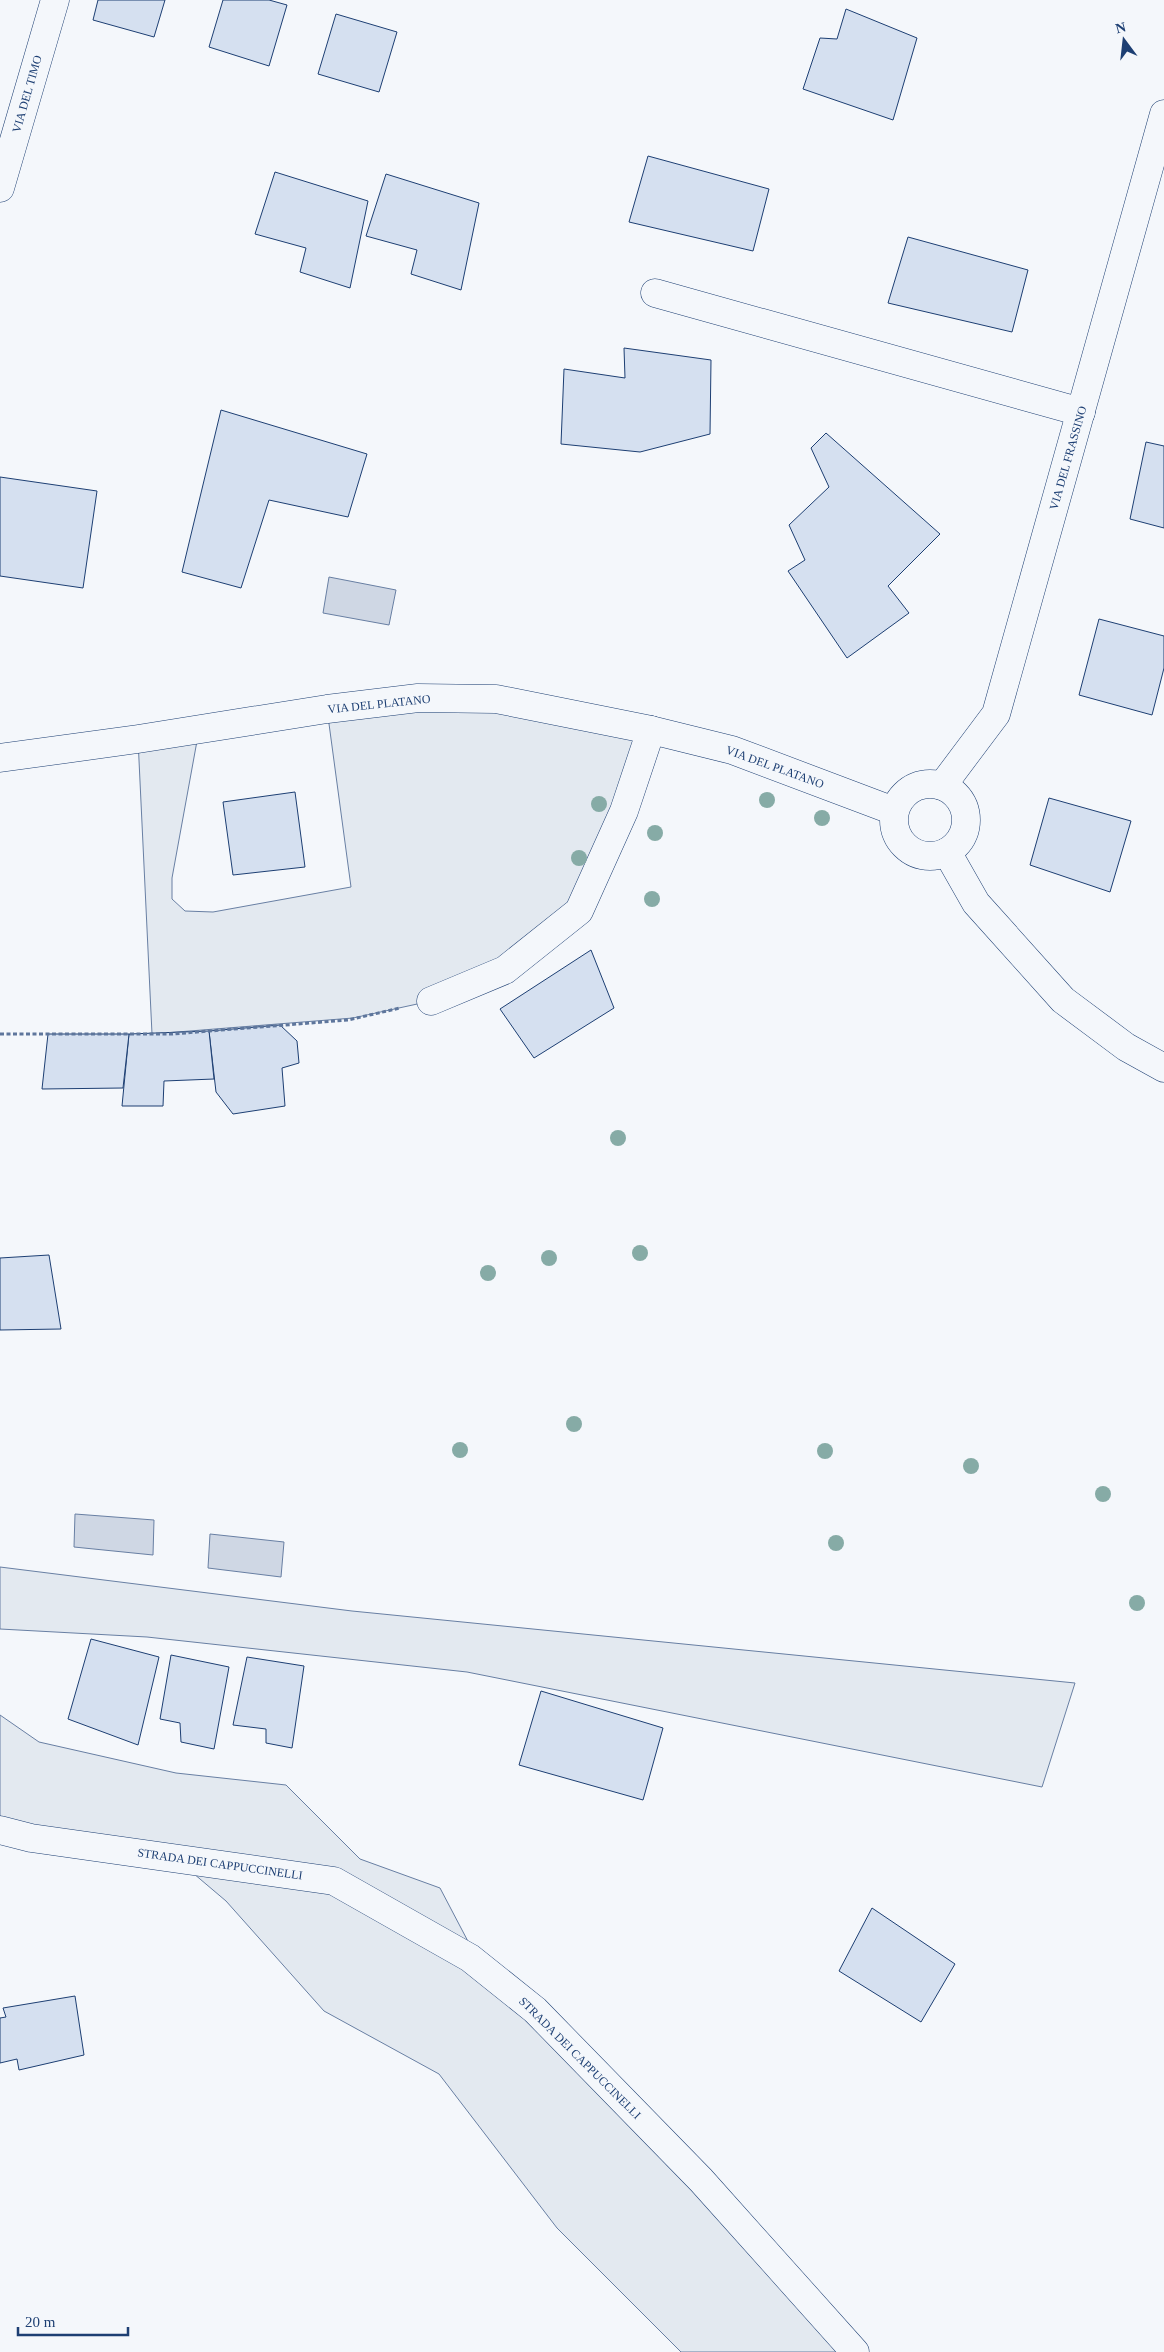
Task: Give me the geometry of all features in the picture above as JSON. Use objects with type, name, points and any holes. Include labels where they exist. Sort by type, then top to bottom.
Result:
[{"type":"street","name":"VIA DEL TIMO","points":[[0,188],[55,0]]},
{"type":"street","name":"VIA DEL FRASSINO","points":[[942,786],[996,714],[1164,114]]},
{"type":"street","points":[[655,293],[1081,412]]},
{"type":"street","name":"VIA DEL PLATANO","points":[[0,758],[138,739],[327,709],[418,698],[496,699],[651,730],[732,750],[894,811]]},
{"type":"street","points":[[431,1001],[505,970],[579,911],[624,811],[651,730]]},
{"type":"street","points":[[930,784],[942,786],[960,800],[966,823],[963,835],[956,845],[947,852],[936,856],[924,856],[903,844],[896,834],[893,823],[894,811],[899,800],[907,792],[918,786],[930,784]]},
{"type":"street","points":[[947,852],[976,903],[1063,1000],[1126,1047],[1164,1068]]},
{"type":"street","name":"STRADA DEI CAPPUCCINELLI","points":[[0,1830],[31,1838],[334,1881],[470,1958],[535,2010],[701,2180],[855,2352]]},
{"type":"path","points":[[0,1034],[191,1032],[348,1020],[431,1001]]},
{"type":"shaded area","points":[[329,577],[396,590],[389,625],[323,613]]},
{"type":"shaded area","points":[[418,698],[651,730],[579,911],[431,1001],[353,1018],[152,1034],[138,739],[199,730],[172,878],[172,899],[185,911],[213,912],[351,887],[327,709]]},
{"type":"shaded area","points":[[75,1514],[154,1520],[153,1555],[74,1547]]},
{"type":"shaded area","points":[[210,1534],[284,1542],[281,1577],[208,1568]]},
{"type":"shaded area","points":[[0,1567],[352,1611],[1075,1683],[1042,1787],[467,1672],[147,1637],[0,1629]]},
{"type":"shaded area","points":[[0,1715],[39,1742],[176,1773],[286,1785],[360,1859],[440,1888],[482,1968],[855,2352],[681,2352],[557,2228],[439,2074],[324,2011],[226,1901],[174,1857],[0,1830]]},
{"type":"building","points":[[98,0],[165,0],[154,37],[93,20]]},
{"type":"building","points":[[223,0],[269,0],[287,5],[269,66],[209,47]]},
{"type":"building","points":[[846,9],[917,38],[893,120],[803,89],[820,38],[837,39]]},
{"type":"building","points":[[336,14],[397,32],[379,92],[318,74]]},
{"type":"building","points":[[648,156],[769,189],[753,251],[629,222]]},
{"type":"building","points":[[275,172],[368,201],[350,288],[300,272],[306,248],[255,234]]},
{"type":"building","points":[[386,174],[479,203],[461,290],[411,274],[417,250],[366,236]]},
{"type":"building","points":[[908,237],[1028,270],[1012,332],[888,303]]},
{"type":"building","points":[[624,348],[711,360],[710,434],[640,452],[561,444],[564,369],[625,378]]},
{"type":"building","points":[[221,410],[367,454],[348,517],[269,500],[241,588],[182,572]]},
{"type":"building","points":[[826,433],[940,534],[888,586],[909,613],[847,658],[788,571],[805,560],[789,525],[829,487],[811,448]]},
{"type":"building","points":[[1146,442],[1164,446],[1164,528],[1130,519]]},
{"type":"building","points":[[0,477],[97,491],[83,588],[0,576]]},
{"type":"building","points":[[1099,619],[1164,636],[1164,668],[1152,715],[1079,695]]},
{"type":"building","points":[[295,792],[305,867],[233,875],[223,802]]},
{"type":"building","points":[[1049,798],[1131,821],[1110,892],[1030,865]]},
{"type":"building","points":[[591,950],[614,1008],[534,1058],[500,1009]]},
{"type":"building","points":[[280,1025],[297,1041],[299,1063],[282,1068],[285,1106],[233,1114],[216,1092],[209,1031]]},
{"type":"building","points":[[209,1031],[214,1079],[164,1081],[163,1106],[122,1106],[129,1034]]},
{"type":"building","points":[[48,1034],[129,1034],[123,1088],[42,1089]]},
{"type":"building","points":[[49,1255],[61,1329],[0,1330],[0,1258]]},
{"type":"building","points":[[91,1639],[159,1657],[138,1745],[68,1719]]},
{"type":"building","points":[[171,1655],[229,1667],[214,1749],[181,1742],[180,1723],[160,1719]]},
{"type":"building","points":[[247,1657],[304,1666],[292,1748],[266,1743],[266,1729],[233,1725]]},
{"type":"building","points":[[541,1691],[663,1728],[643,1800],[519,1765]]},
{"type":"building","points":[[872,1908],[955,1964],[921,2022],[839,1971]]},
{"type":"building","points":[[75,1996],[84,2055],[19,2070],[17,2059],[0,2063],[0,2018],[6,2017],[3,2008]]}]
